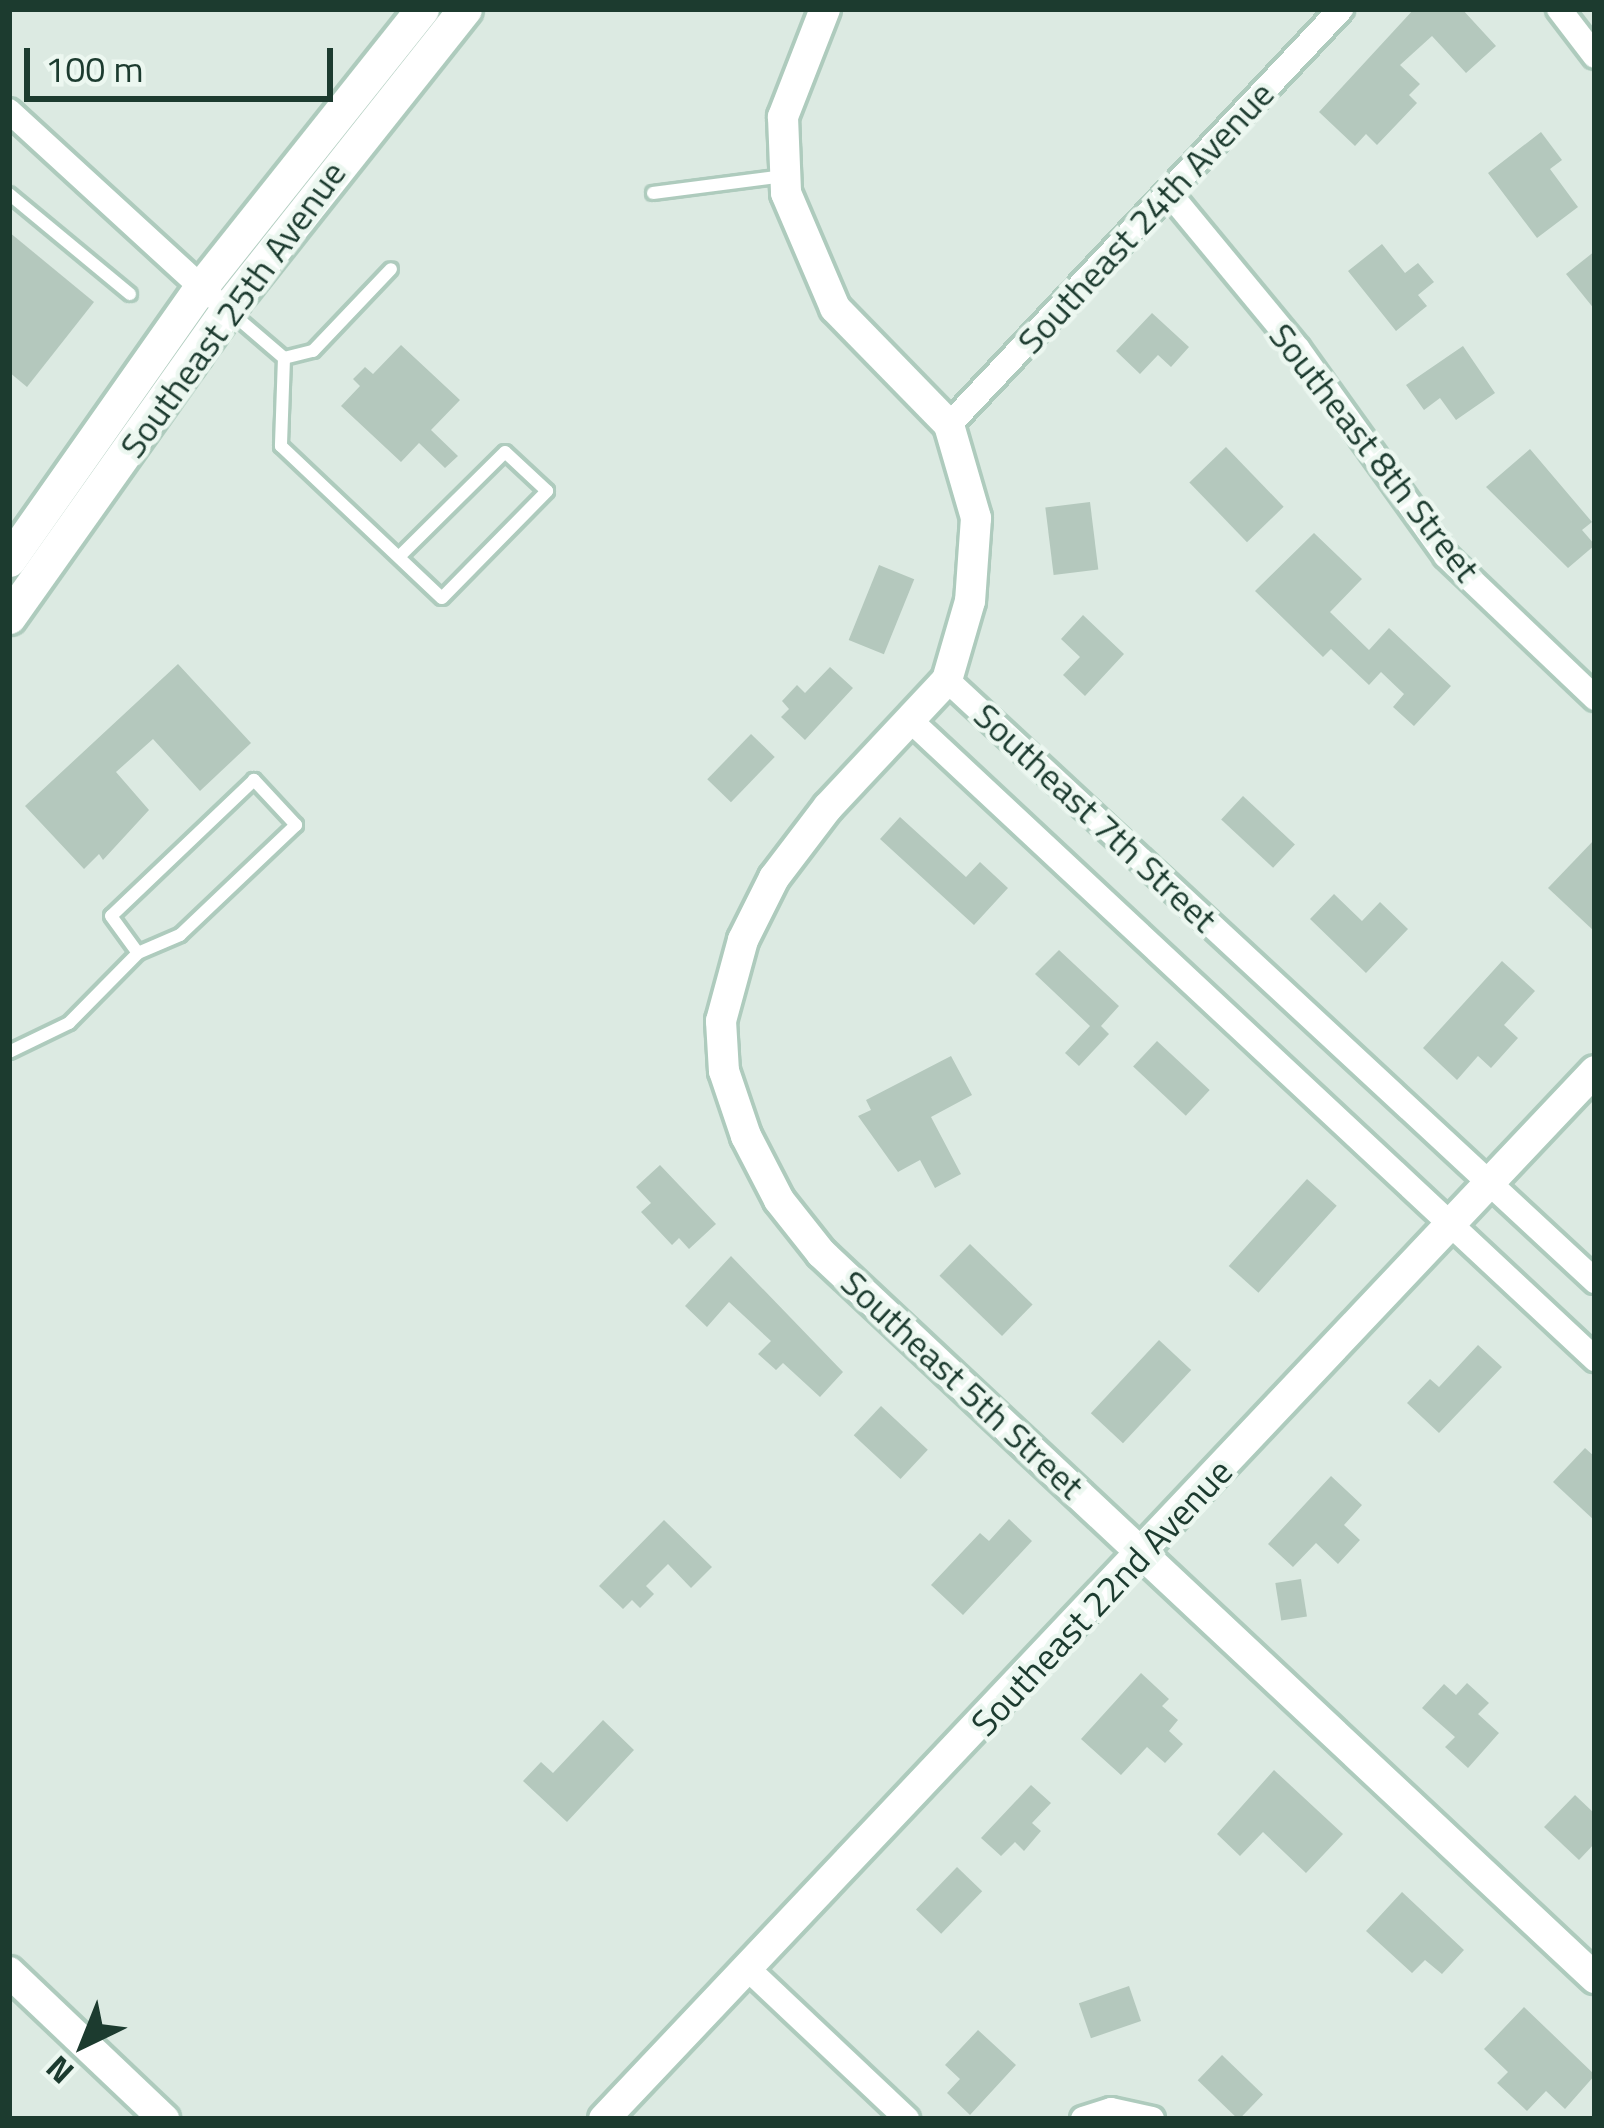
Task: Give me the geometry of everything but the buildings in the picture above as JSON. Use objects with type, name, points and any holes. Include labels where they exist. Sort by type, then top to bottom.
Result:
[{"type":"main road","name":"Southeast 25th Avenue","points":[[9,560],[214,298],[422,9]]},
{"type":"main road","name":"Southeast 25th Avenue","points":[[9,617],[214,298],[465,9]]},
{"type":"street","points":[[786,185],[783,117],[825,9]]},
{"type":"street","name":"Southeast 24th Avenue","points":[[949,425],[1341,9]]},
{"type":"street","points":[[1558,9],[1595,56]]},
{"type":"street","points":[[9,111],[214,298]]},
{"type":"street","name":"Southeast 7th Street","points":[[786,185],[835,308],[949,425],[976,518],[970,601],[947,680],[1595,1281]]},
{"type":"street","name":"Southeast 8th Street","points":[[1169,193],[1298,349],[1446,556],[1595,698]]},
{"type":"street","name":"Southeast 5th Street","points":[[947,680],[774,878],[743,940],[721,1021],[724,1071],[779,1200],[821,1253],[1146,1552],[1595,1978]]},
{"type":"street","name":"Southeast 7th Street","points":[[910,720],[1595,1359]]},
{"type":"street","name":"Southeast 22nd Avenue","points":[[604,2119],[1146,1552],[1595,1071]]},
{"type":"street","points":[[747,1969],[907,2119]]},
{"type":"street","points":[[9,1972],[157,2117]]},
{"type":"street","points":[[1083,2119],[1111,2110],[1152,2119]]},
{"type":"lane","points":[[653,193],[786,185]]},
{"type":"lane","points":[[9,194],[130,294]]},
{"type":"lane","points":[[284,358],[314,351],[391,269]]},
{"type":"lane","points":[[214,298],[284,358]]},
{"type":"lane","points":[[284,358],[281,446],[442,598],[547,491],[505,452],[399,557]]},
{"type":"lane","points":[[9,1052],[70,1023],[138,953],[180,935],[296,825],[254,780],[111,916],[138,953]]}]
